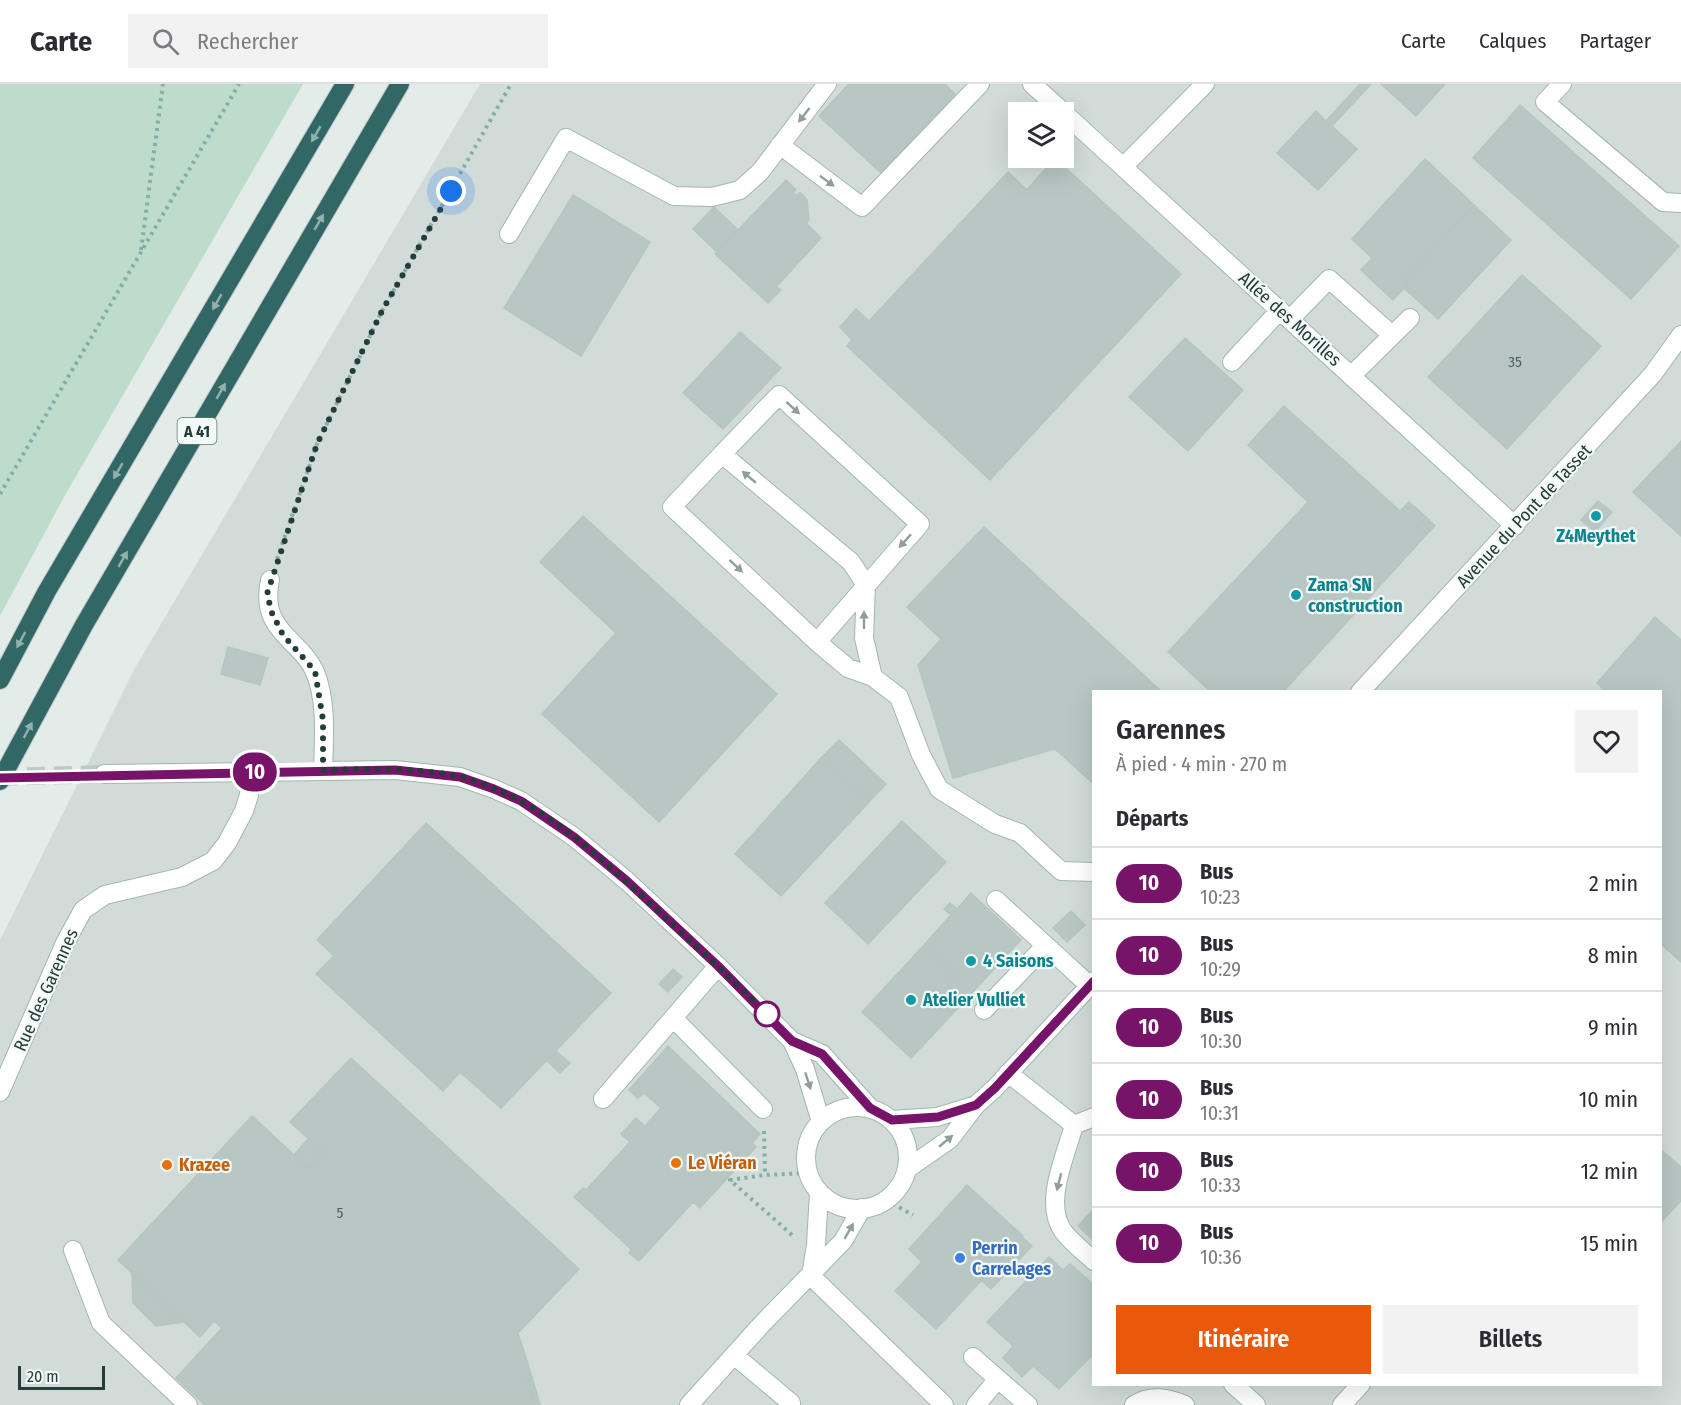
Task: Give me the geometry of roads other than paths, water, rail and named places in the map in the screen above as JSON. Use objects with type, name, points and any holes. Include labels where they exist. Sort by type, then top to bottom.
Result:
[{"type":"highway","name":"A 41","points":[[0,680],[47,591],[345,84]]},
{"type":"highway","name":"A 41","points":[[0,781],[84,626],[400,84]]},
{"type":"street","points":[[509,234],[566,138],[674,196],[712,197],[740,190],[760,172],[827,84]]},
{"type":"street","points":[[780,145],[862,207],[980,84]]},
{"type":"street","name":"Allée des Morilles","points":[[1032,84],[1051,102]]},
{"type":"street","points":[[1124,167],[1204,84]]},
{"type":"street","points":[[1562,84],[1545,102],[1663,202],[1681,203]]},
{"type":"street","name":"Allée des Morilles","points":[[1074,123],[1515,526]]},
{"type":"street","points":[[1232,362],[1329,279],[1392,335]]},
{"type":"street","points":[[1352,375],[1410,318]]},
{"type":"street","name":"Avenue du Pont de Tasset","points":[[1362,690],[1653,374],[1681,335]]},
{"type":"street","points":[[818,642],[920,525],[779,395],[672,507],[818,642],[848,668],[873,677],[899,697],[921,755],[939,789],[995,824],[1020,833],[1061,871],[1092,872]]},
{"type":"street","points":[[722,454],[851,562],[866,585],[864,638],[873,677]]},
{"type":"street","points":[[270,580],[267,594],[272,613],[283,635],[315,671],[322,703],[323,770]]},
{"type":"street","points":[[104,774],[323,770],[427,772],[460,777],[521,801],[583,844],[718,966],[792,1041],[805,1069],[821,1122]]},
{"type":"street","name":"Rue des Garennes","points":[[0,1092],[65,943],[82,910],[105,895],[182,877],[213,861],[227,843],[244,811],[249,795],[251,772]]},
{"type":"street","points":[[907,1169],[950,1139],[976,1105],[1091,983],[1045,946],[996,900]]},
{"type":"street","points":[[984,1010],[1045,946]]},
{"type":"street","points":[[603,1099],[718,966]]},
{"type":"street","points":[[674,1019],[763,1109]]},
{"type":"street","points":[[792,1041],[822,1054],[870,1108],[892,1120],[906,1142],[907,1169],[896,1192],[886,1200],[862,1209],[838,1206],[819,1192],[808,1173],[808,1146],[821,1122],[844,1108],[870,1108]]},
{"type":"street","points":[[1008,1073],[1074,1125]]},
{"type":"street","points":[[892,1120],[938,1117],[976,1105]]},
{"type":"street","points":[[1074,1125],[1092,1118]]},
{"type":"street","points":[[1074,1125],[1057,1190],[1055,1212],[1062,1229],[1092,1259]]},
{"type":"street","points":[[811,1276],[815,1256],[819,1192]]},
{"type":"street","points":[[689,1405],[843,1242],[862,1209]]},
{"type":"street","points":[[73,1250],[101,1323],[188,1405]]},
{"type":"street","points":[[811,1276],[944,1405]]},
{"type":"street","points":[[734,1355],[791,1403],[789,1405]]},
{"type":"street","points":[[973,1357],[1028,1405]]},
{"type":"street","points":[[976,1405],[998,1379]]},
{"type":"street","points":[[1235,1386],[1256,1405]]},
{"type":"street","points":[[1342,1405],[1359,1386]]},
{"type":"street","points":[[1134,1405],[1140,1401],[1163,1397],[1185,1405]]},
{"type":"tunnel","points":[[0,777],[104,774]]},
{"type":"place","name":"Z4Meythet","points":[[1596,516]]},
{"type":"place","name":"Zama SN construction","points":[[1296,595]]},
{"type":"place","name":"4 Saisons","points":[[971,961]]},
{"type":"place","name":"Atelier Vulliet","points":[[911,1000]]},
{"type":"place","name":"Le Viéran","points":[[676,1163]]},
{"type":"place","name":"Krazee","points":[[167,1165]]},
{"type":"place","name":"Perrin Carrelages","points":[[960,1258]]}]
